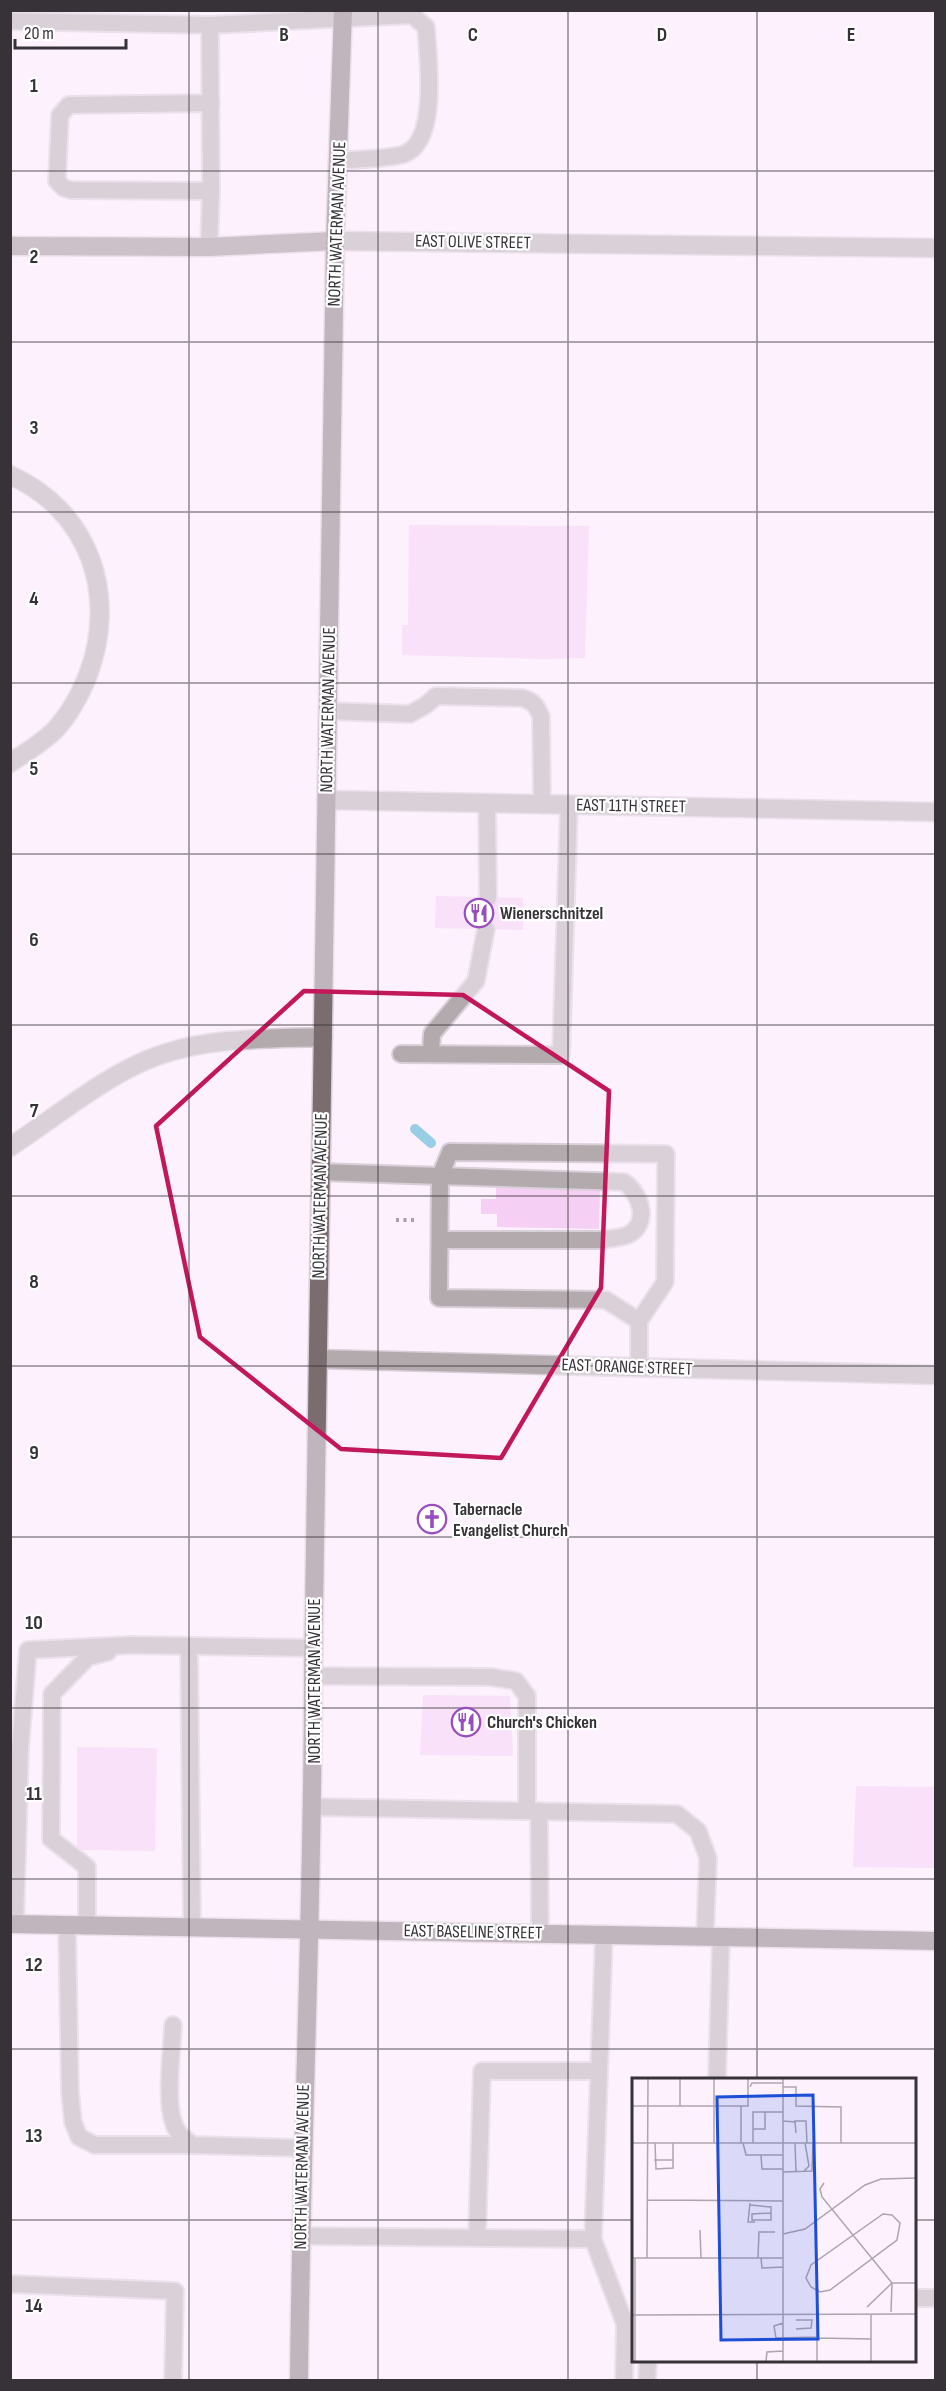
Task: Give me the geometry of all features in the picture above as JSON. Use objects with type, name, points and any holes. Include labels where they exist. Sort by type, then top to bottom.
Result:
[{"type":"main road","name":"NORTH WATERMAN AVENUE","points":[[299,2380],[302,2148],[313,1807],[313,1648],[335,241],[343,15]]},
{"type":"main road","name":"EAST BASELINE STREET","points":[[13,1924],[936,1941]]},
{"type":"street","name":"EAST OLIVE STREET","points":[[10,246],[209,247],[335,241],[936,248]]},
{"type":"street","points":[[10,475],[30,483],[56,504],[79,532],[94,566],[100,599],[99,631],[93,661],[82,688],[56,729],[10,763]]},
{"type":"street","name":"EAST 11TH STREET","points":[[326,800],[936,812]]},
{"type":"street","points":[[10,1147],[108,1080],[163,1054],[221,1041],[323,1037]]},
{"type":"street","name":"EAST ORANGE STREET","points":[[318,1359],[936,1375]]},
{"type":"lane","points":[[10,21],[64,16],[148,17],[210,25],[343,15],[412,15],[426,27],[428,106],[424,132],[417,146],[404,154],[339,161]]},
{"type":"lane","points":[[209,247],[210,25]]},
{"type":"lane","points":[[211,102],[69,105],[60,115],[57,182],[71,190],[211,191]]},
{"type":"lane","points":[[328,711],[410,714],[436,696],[531,700],[541,717],[542,805]]},
{"type":"lane","points":[[487,803],[488,898]]},
{"type":"lane","points":[[401,1054],[561,1055],[569,804]]},
{"type":"lane","points":[[431,1053],[432,1034],[476,981],[486,929]]},
{"type":"lane","points":[[639,1321],[606,1300],[439,1298],[440,1176],[450,1152],[666,1154],[665,1282],[639,1321],[639,1367]]},
{"type":"lane","points":[[320,1172],[624,1182],[634,1189],[642,1208],[639,1222],[629,1235],[604,1240],[440,1240]]},
{"type":"lane","points":[[13,1924],[20,1748],[28,1650],[132,1645],[313,1648]]},
{"type":"lane","points":[[87,1926],[87,1867],[51,1839],[52,1694],[88,1657],[132,1645]]},
{"type":"lane","points":[[189,1646],[192,1927]]},
{"type":"lane","points":[[313,1676],[491,1677],[516,1681],[527,1696],[540,1933]]},
{"type":"lane","points":[[313,1807],[677,1814],[698,1831],[708,1858],[717,2078]]},
{"type":"lane","points":[[67,1925],[70,2092],[73,2122],[79,2137],[95,2145],[302,2148]]},
{"type":"lane","points":[[604,1934],[593,2239],[625,2324],[624,2380]]},
{"type":"lane","points":[[173,2025],[170,2097],[174,2124],[182,2138],[193,2145]]},
{"type":"lane","points":[[477,2238],[482,2071],[599,2071]]},
{"type":"lane","points":[[300,2236],[593,2239]]},
{"type":"lane","points":[[10,2284],[175,2291],[173,2380]]},
{"type":"lane","points":[[916,2298],[936,2298]]},
{"type":"lane","points":[[647,2380],[648,2361]]},
{"type":"highlighted area","points":[[304,991],[463,995],[609,1091],[601,1288],[501,1458],[341,1449],[200,1337],[156,1126]]},
{"type":"building","points":[[409,525],[589,526],[585,658],[402,655],[402,625],[408,625]]},
{"type":"building","name":"Wienerschnitzel","points":[[436,896],[523,898],[523,930],[435,928]]},
{"type":"building","points":[[496,1187],[600,1188],[599,1229],[497,1227],[497,1214],[481,1214],[481,1199],[496,1199]]},
{"type":"building","name":"Church's Chicken","points":[[423,1695],[510,1696],[513,1756],[420,1755]]},
{"type":"building","points":[[77,1747],[157,1748],[155,1851],[77,1850]]},
{"type":"building","points":[[856,1786],[936,1787],[934,1868],[853,1867]]},
{"type":"waterway","points":[[415,1129],[431,1143]]},
{"type":"place","name":"Wienerschnitzel","points":[[479,913]]},
{"type":"place","name":"Tabernacle Evangelist Church","points":[[432,1519]]},
{"type":"place","name":"Church's Chicken","points":[[466,1722]]}]
